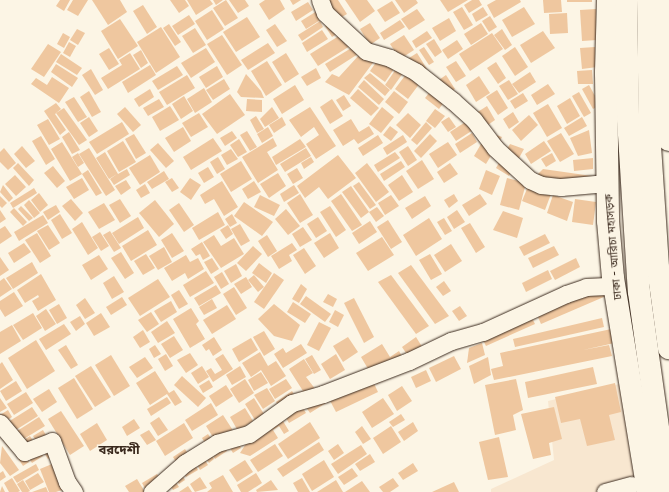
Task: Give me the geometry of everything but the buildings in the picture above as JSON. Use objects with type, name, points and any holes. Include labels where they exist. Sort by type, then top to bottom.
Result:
[{"type":"highway","name":"ঢাকা - আরিচা মহাসড়ক","points":[[608,0],[608,183],[613,278],[638,486]]},
{"type":"highway","points":[[626,0],[628,120],[639,292],[667,492]]},
{"type":"highway","points":[[663,1],[669,140]]},
{"type":"highway","points":[[663,1],[650,146],[658,268],[669,348]]},
{"type":"street","points":[[320,0],[325,13],[366,51],[390,58],[416,72],[453,101],[477,124],[495,148],[530,180],[541,185],[561,187],[608,183]]},
{"type":"street","points":[[152,492],[185,463],[218,443],[249,434],[292,403],[324,394],[409,361],[451,341],[483,332],[566,294],[586,287],[607,286]]},
{"type":"street","points":[[0,422],[24,452],[52,441],[67,482],[74,492]]},
{"type":"street","points":[[605,492],[638,486]]},
{"type":"shaded area","points":[[632,381],[634,492],[491,492],[491,489],[554,460],[548,401]]},
{"type":"district","name":"বরদেশী","points":[[119,449]]}]
